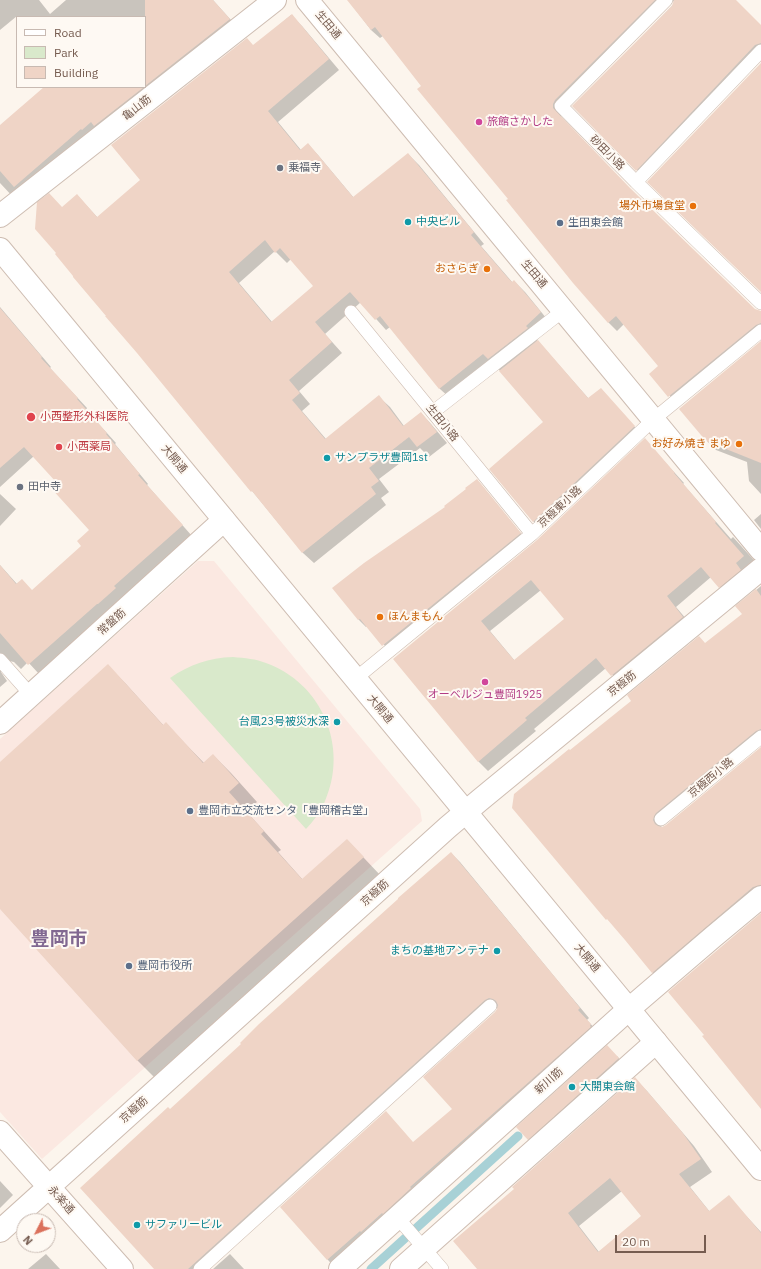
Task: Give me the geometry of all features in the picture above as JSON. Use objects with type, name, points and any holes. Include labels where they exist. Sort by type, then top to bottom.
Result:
[{"type":"street","name":"亀山筋","points":[[0,216],[274,0]]},
{"type":"street","name":"生田通","points":[[307,0],[761,550]]},
{"type":"street","name":"大開通","points":[[0,249],[761,1169]]},
{"type":"street","name":"常盤筋","points":[[0,723],[224,520]]},
{"type":"street","name":"京極筋","points":[[0,1231],[466,812],[761,569]]},
{"type":"street","name":"新川筋","points":[[340,1269],[400,1220],[629,1009],[761,897]]},
{"type":"street","points":[[401,1269],[422,1245],[656,1042]]},
{"type":"street","name":"永楽通","points":[[0,1132],[122,1269]]},
{"type":"lane","name":"砂田小路","points":[[666,0],[561,106],[636,182],[761,303]]},
{"type":"lane","points":[[636,182],[761,52]]},
{"type":"lane","points":[[433,412],[564,310]]},
{"type":"lane","name":"生田小路","points":[[351,312],[532,534]]},
{"type":"lane","name":"京極東小路","points":[[355,679],[532,534],[654,419],[761,331]]},
{"type":"lane","points":[[0,660],[31,695]]},
{"type":"lane","name":"京極西小路","points":[[661,819],[761,736]]},
{"type":"lane","points":[[200,1269],[490,1006]]},
{"type":"lane","points":[[400,1220],[442,1269]]},
{"type":"shaded area","name":"豊岡市役所","points":[[198,561],[214,561],[420,809],[422,821],[42,1159],[0,1112],[0,739]]},
{"type":"green space","points":[[233,657],[266,663],[286,672],[302,685],[316,701],[326,719],[332,739],[334,759],[332,780],[321,809],[306,829],[170,678],[193,665],[208,660]]},
{"type":"building","points":[[145,0],[213,0],[230,19],[146,85]]},
{"type":"building","points":[[347,0],[655,0],[555,100],[553,108],[630,188],[755,309],[761,311],[761,323],[756,325],[668,397],[649,374],[658,366],[616,316],[608,323],[573,283],[506,200],[508,199],[417,89],[421,86],[375,27],[371,30]]},
{"type":"building","points":[[674,0],[736,0],[761,25],[761,43],[755,45],[636,171],[572,106],[672,6]]},
{"type":"building","points":[[292,14],[329,59],[268,111],[300,150],[308,143],[353,197],[408,153],[474,232],[471,235],[508,278],[512,282],[514,280],[541,312],[526,326],[528,328],[488,359],[483,354],[439,389],[380,316],[375,320],[350,292],[315,322],[332,342],[289,380],[300,393],[292,400],[325,439],[379,395],[403,426],[421,412],[437,432],[417,447],[409,437],[369,468],[379,481],[371,487],[376,494],[302,553],[105,316],[55,254],[56,253],[35,229],[37,202],[49,193],[62,207],[77,194],[97,217],[140,180],[111,145],[247,38],[253,45]],"holes":[[[265,240],[275,253],[280,248],[313,286],[271,322],[229,272]]]},
{"type":"building","points":[[761,63],[761,292],[647,182]]},
{"type":"building","points":[[43,88],[143,88],[94,126],[91,122],[82,130],[81,129],[14,187],[0,171],[0,125]]},
{"type":"building","points":[[0,308],[42,357],[41,358],[78,398],[77,399],[107,433],[106,434],[140,474],[138,475],[183,525],[114,586],[116,588],[28,665],[0,633],[0,565],[16,584],[22,579],[32,590],[81,546],[77,541],[89,530],[50,487],[56,482],[24,447],[0,468]]},
{"type":"building","points":[[538,340],[588,398],[601,388],[635,426],[533,522],[489,469],[543,422],[499,371]]},
{"type":"building","points":[[761,341],[761,463],[706,441],[679,409]]},
{"type":"building","points":[[645,438],[744,556],[736,563],[741,570],[719,588],[701,567],[667,596],[683,617],[611,676],[596,658],[525,718],[527,720],[478,762],[393,659],[537,540]],"holes":[[[531,580],[564,619],[514,660],[481,621]]]},
{"type":"building","points":[[477,479],[521,533],[382,646],[360,619],[358,620],[332,588],[364,563],[445,507],[444,506]]},
{"type":"building","points":[[756,589],[761,596],[761,729],[756,731],[656,813],[653,820],[658,826],[662,827],[666,825],[761,747],[761,885],[753,887],[652,973],[512,808],[514,794],[631,701],[627,695],[699,636],[705,643],[742,614],[735,606]]},
{"type":"building","points":[[108,664],[163,725],[166,722],[203,763],[213,754],[239,783],[229,792],[264,831],[261,834],[302,879],[347,839],[364,857],[137,1061],[0,909],[0,762]]},
{"type":"building","points":[[451,852],[580,1008],[578,1010],[591,1024],[591,1027],[410,1187],[411,1188],[383,1214],[382,1213],[361,1232],[360,1231],[327,1260],[280,1207],[386,1111],[413,1142],[452,1109],[423,1077],[495,1012],[498,1005],[493,999],[489,998],[485,1000],[188,1269],[154,1269],[80,1188],[168,1107],[170,1109],[241,1044],[240,1043],[259,1024]]},
{"type":"building","points":[[761,913],[761,1109],[702,1036],[704,1035],[668,992]]},
{"type":"building","name":"大開東会館","points":[[607,1045],[619,1058],[528,1140],[516,1127]]},
{"type":"building","points":[[635,1077],[682,1132],[701,1159],[679,1174],[709,1211],[729,1195],[761,1233],[761,1269],[477,1269],[453,1241],[514,1189],[512,1187]],"holes":[[[610,1178],[641,1216],[598,1252],[568,1213]]]},
{"type":"waterway","points":[[371,1269],[518,1136]]},
{"type":"place","name":"旅館さかした","points":[[479,122]]},
{"type":"place","name":"乗福寺","points":[[280,168]]},
{"type":"place","name":"場外市場食堂","points":[[693,206]]},
{"type":"place","name":"中央ビル","points":[[408,222]]},
{"type":"place","name":"生田東会館","points":[[560,223]]},
{"type":"place","name":"おさらぎ","points":[[487,269]]},
{"type":"place","name":"小西整形外科医院","points":[[31,417]]},
{"type":"place","name":"お好み焼き まゆ","points":[[739,444]]},
{"type":"place","name":"小西薬局","points":[[59,447]]},
{"type":"place","name":"サンプラザ豊岡1st","points":[[327,458]]},
{"type":"place","name":"田中寺","points":[[20,487]]},
{"type":"place","name":"ほんまもん","points":[[380,617]]},
{"type":"place","name":"オーベルジュ豊岡1925","points":[[485,682]]},
{"type":"place","name":"台風23号被災水深","points":[[337,722]]},
{"type":"place","name":"豊岡市立交流センタ「豊岡稽古堂」","points":[[190,811]]},
{"type":"place","name":"まちの基地アンテナ","points":[[497,951]]},
{"type":"place","name":"豊岡市役所","points":[[129,966]]},
{"type":"place","name":"大開東会館","points":[[572,1087]]},
{"type":"place","name":"サファリービル","points":[[137,1225]]},
{"type":"district","name":"豊岡市","points":[[59,940]]}]
